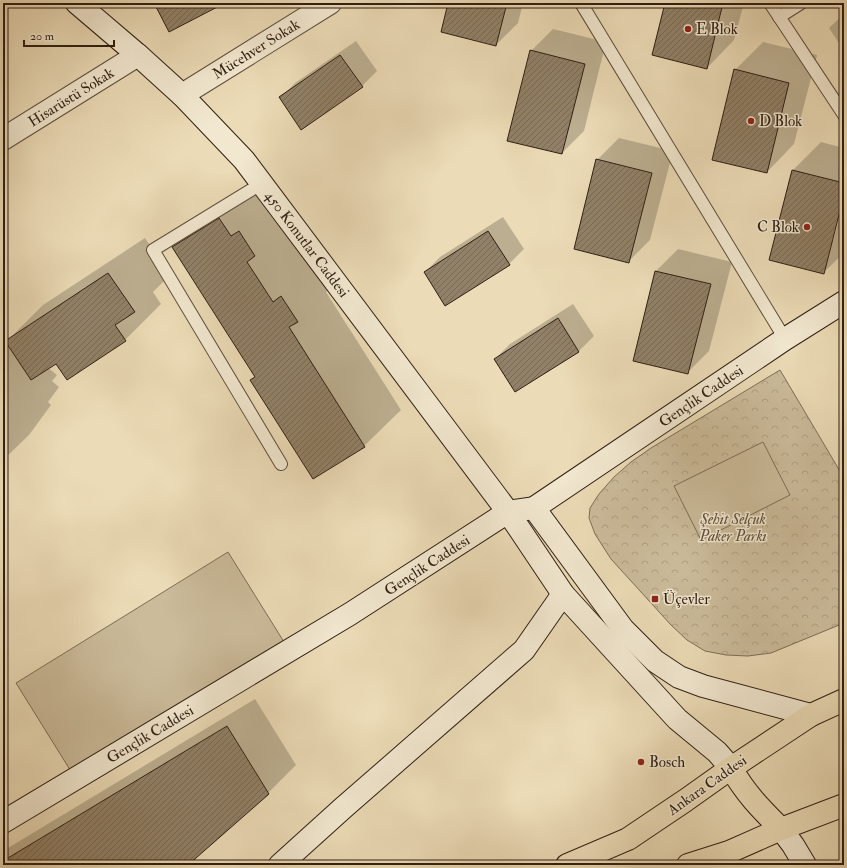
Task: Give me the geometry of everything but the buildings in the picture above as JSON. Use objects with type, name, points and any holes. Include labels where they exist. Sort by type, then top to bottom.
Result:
[{"type":"main road","name":"Ankara Caddesi","points":[[566,865],[628,839],[731,768],[811,716],[844,700]]},
{"type":"main road","points":[[731,768],[751,799],[781,829]]},
{"type":"main road","points":[[688,865],[729,852],[781,829],[844,805]]},
{"type":"street","name":"450 Konutlar Caddesi","points":[[77,3],[138,55],[182,96],[244,160],[508,512],[563,594],[677,719],[717,752],[731,768]]},
{"type":"street","name":"Mücehver Sokak","points":[[182,96],[330,3]]},
{"type":"street","name":"Hisarüstü Sokak","points":[[3,139],[138,55]]},
{"type":"street","name":"Gençlik Caddesi","points":[[3,822],[350,614],[508,512],[534,508],[785,339],[844,302]]},
{"type":"street","points":[[534,508],[624,629],[655,661],[679,677],[703,686],[811,716]]},
{"type":"street","points":[[280,865],[524,650],[563,594]]},
{"type":"street","points":[[781,829],[805,865]]},
{"type":"lane","points":[[582,3],[785,339]]},
{"type":"lane","points":[[770,3],[844,116]]},
{"type":"lane","points":[[779,17],[801,3]]},
{"type":"lane","points":[[262,184],[153,250],[280,464]]},
{"type":"green space","name":"Şehit Selçuk Paker Parkı","points":[[780,370],[844,478],[844,623],[771,653],[748,656],[726,655],[705,651],[687,640],[671,625],[611,559],[595,534],[589,518],[590,508],[599,494],[614,477],[631,462],[651,448]]},
{"type":"green space","points":[[763,442],[790,495],[701,540],[674,486]]},
{"type":"green space","points":[[228,552],[284,642],[72,773],[16,683]]},
{"type":"place","name":"E Blok","points":[[688,29]]},
{"type":"place","name":"D Blok","points":[[751,121]]},
{"type":"place","name":"C Blok","points":[[807,227]]},
{"type":"place","name":"Üçevler","points":[[655,599]]},
{"type":"place","name":"Bosch","points":[[641,762]]}]
